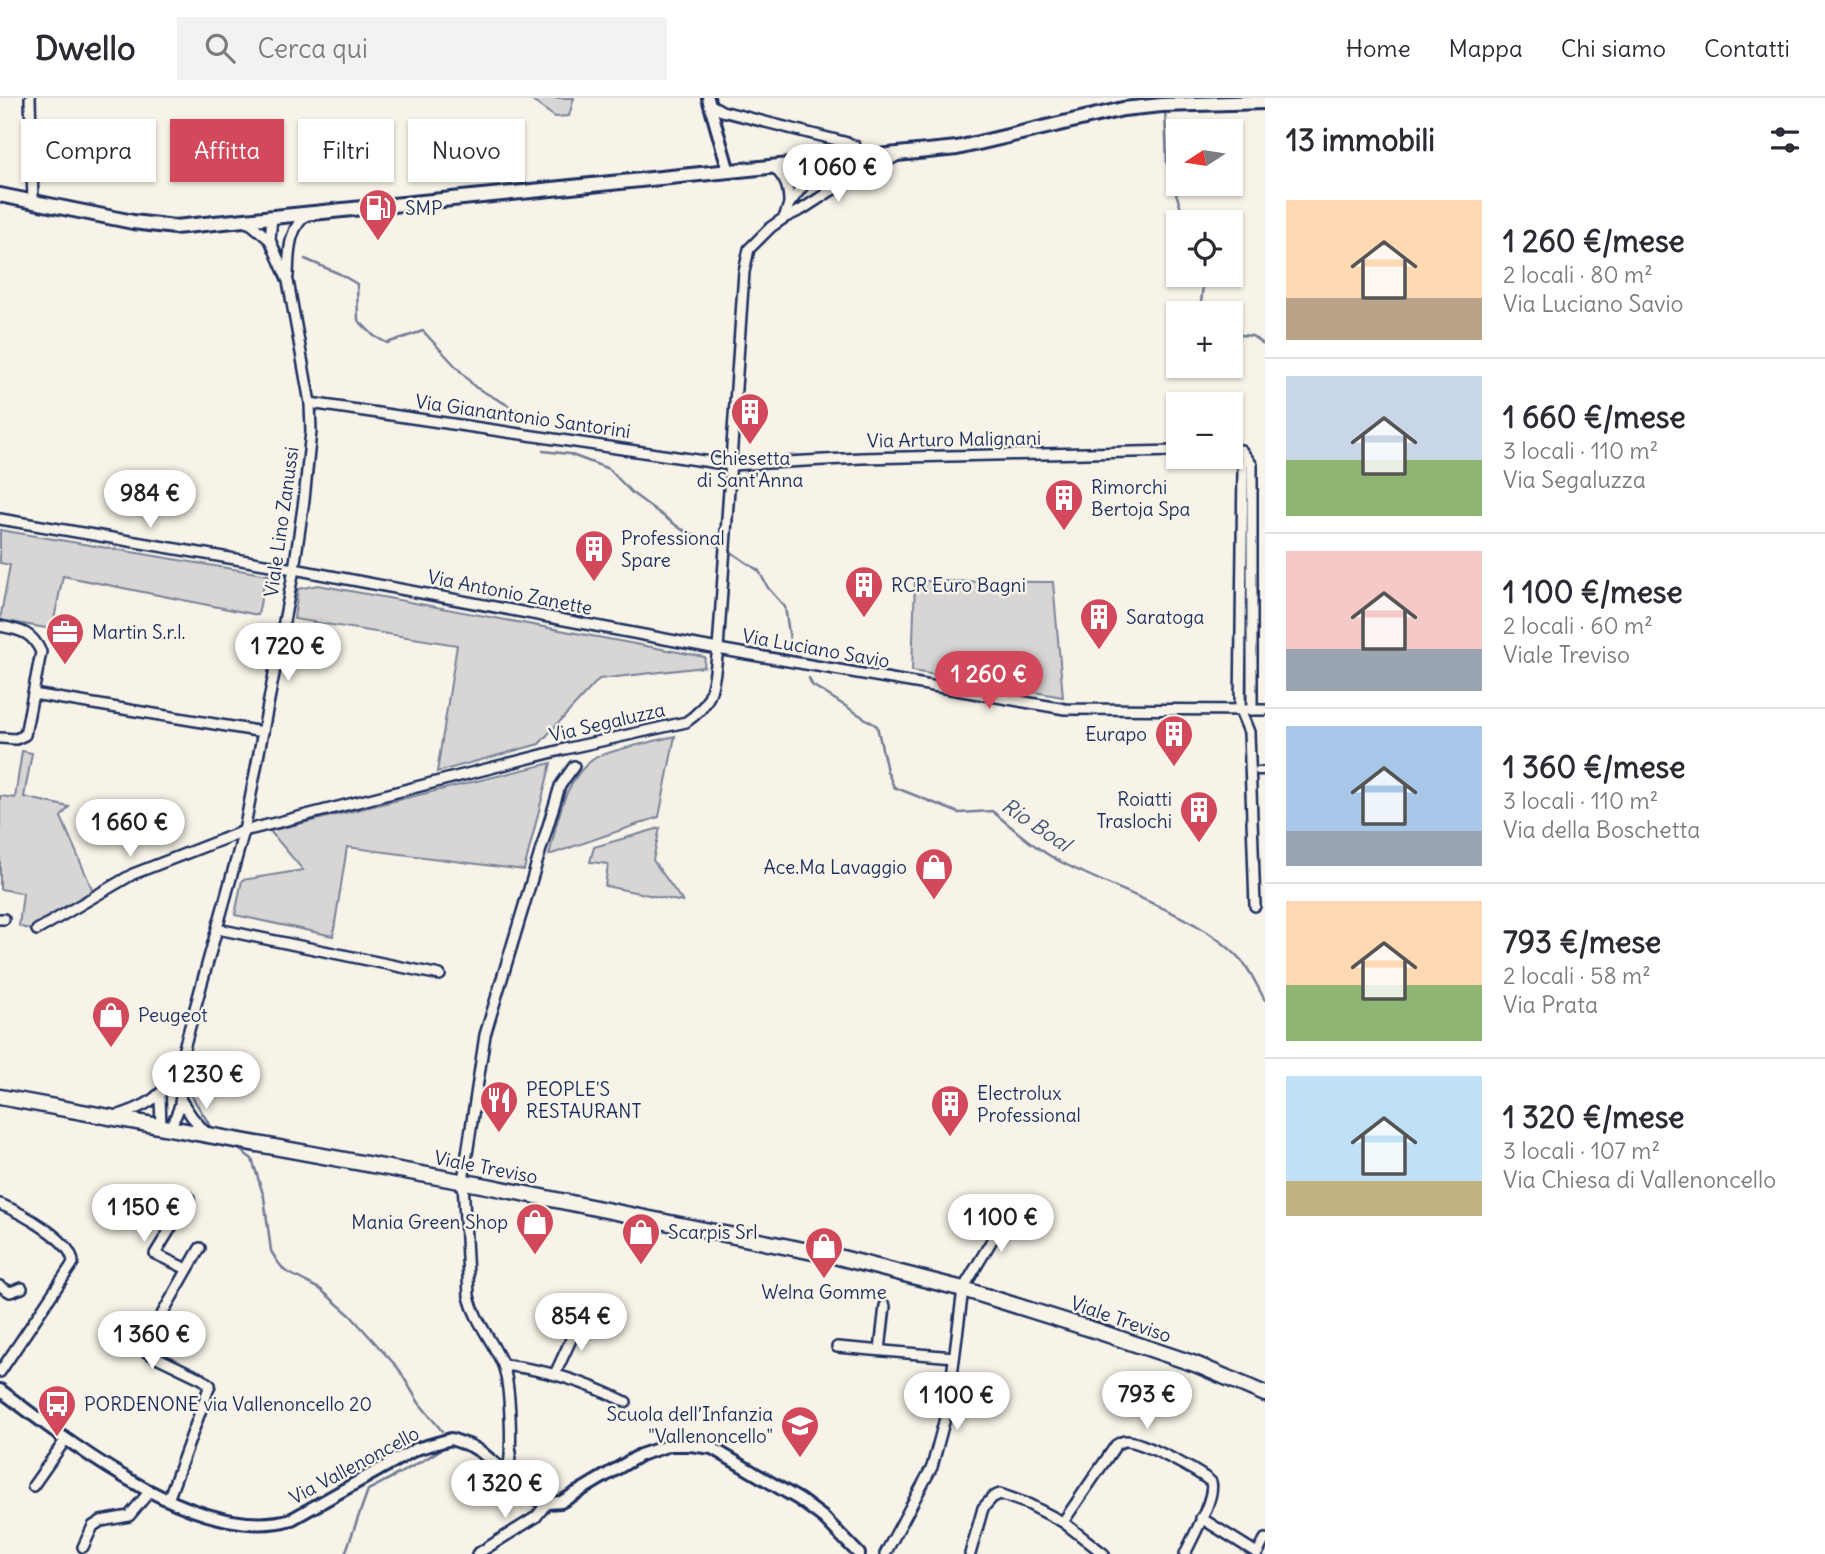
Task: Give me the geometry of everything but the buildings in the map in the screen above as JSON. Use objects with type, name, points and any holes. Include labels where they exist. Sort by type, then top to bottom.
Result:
[{"type":"main road","points":[[0,195],[133,222],[175,227],[957,148],[1123,109],[1265,102]]},
{"type":"main road","name":"Viale Treviso","points":[[0,1097],[164,1129],[463,1181],[838,1257],[962,1289],[1195,1364],[1265,1394]]},
{"type":"street","points":[[30,98],[33,201]]},
{"type":"street","points":[[708,101],[722,111],[848,143],[855,146],[858,159]]},
{"type":"street","points":[[708,101],[729,172]]},
{"type":"street","name":"Via Segaluzza","points":[[37,930],[133,874],[244,831],[565,749],[686,722],[700,712],[710,697],[718,649],[744,272],[750,249],[784,218],[902,154]]},
{"type":"street","points":[[826,162],[836,169],[832,190]]},
{"type":"street","name":"Via Segaluzza","points":[[784,218],[789,204],[826,162]]},
{"type":"street","points":[[775,167],[786,180],[789,204]]},
{"type":"street","points":[[291,238],[302,218],[310,213]]},
{"type":"street","name":"Viale Lino Zanussi","points":[[277,216],[291,238],[288,282]]},
{"type":"street","name":"Viale Lino Zanussi","points":[[110,1118],[142,1107],[160,1096],[176,1077],[244,831],[294,569],[311,431],[310,403],[288,282],[270,240],[277,216]]},
{"type":"street","points":[[241,220],[251,224],[270,240]]},
{"type":"street","name":"Via Gianantonio Santorini","points":[[310,403],[731,465]]},
{"type":"street","name":"Via Arturo Malignani","points":[[731,465],[862,458],[1166,452]]},
{"type":"street","points":[[1243,453],[1252,465],[1258,710],[1249,732]]},
{"type":"street","points":[[1247,458],[1243,465],[1240,710],[1249,732],[1255,906]]},
{"type":"street","name":"Via Antonio Zanette","points":[[0,519],[294,569],[718,649]]},
{"type":"street","points":[[0,626],[24,631],[35,639],[41,652],[25,735],[16,739],[0,738]]},
{"type":"street","name":"Via Luciano Savio","points":[[718,649],[1065,709],[1258,710]]},
{"type":"street","points":[[33,694],[263,732]]},
{"type":"street","points":[[507,1476],[510,1453],[509,1413],[503,1365],[472,1311],[467,1279],[463,1181],[485,1035],[560,786],[574,766]]},
{"type":"street","points":[[218,929],[440,975]]},
{"type":"street","name":"Viale Lino Zanussi","points":[[176,1077],[182,1102],[210,1137]]},
{"type":"street","points":[[160,1096],[164,1129]]},
{"type":"street","points":[[164,1129],[178,1116],[182,1102]]},
{"type":"street","points":[[187,1269],[155,1254],[189,1198]]},
{"type":"street","points":[[885,1554],[932,1467],[948,1406],[962,1289],[1014,1203]]},
{"type":"street","points":[[0,1204],[47,1231],[73,1255],[73,1263],[0,1372]]},
{"type":"street","points":[[168,1500],[210,1385],[202,1378],[146,1352],[145,1344],[200,1248]]},
{"type":"street","points":[[0,1286],[10,1292],[22,1288]]},
{"type":"street","points":[[880,1350],[885,1306]]},
{"type":"street","points":[[555,1374],[580,1320]]},
{"type":"street","points":[[837,1346],[954,1357]]},
{"type":"street","points":[[503,1365],[555,1374],[589,1384],[626,1402]]},
{"type":"street","name":"Via Vallenoncello","points":[[0,1390],[66,1439],[150,1491],[200,1512],[234,1520],[261,1524],[292,1519],[416,1449],[451,1439],[471,1446],[536,1499],[547,1503]]},
{"type":"street","points":[[33,1486],[66,1439]]},
{"type":"street","points":[[1063,1522],[1116,1445],[1124,1441],[1139,1444],[1174,1460],[1211,1482],[1213,1488],[1210,1499],[1185,1554]]},
{"type":"street","points":[[477,1554],[536,1517],[547,1503],[561,1502],[640,1455],[670,1445],[712,1448],[800,1500],[824,1518],[859,1554]]},
{"type":"street","points":[[83,1547],[93,1526],[101,1521],[129,1516],[150,1491]]},
{"type":"street","points":[[970,1554],[984,1508],[993,1497],[1000,1494],[1015,1498],[1063,1522],[1104,1554]]},
{"type":"street","points":[[1201,1518],[1257,1554],[1265,1539]]},
{"type":"shaded area","points":[[528,98],[574,98],[569,116],[555,117]]},
{"type":"shaded area","points":[[0,530],[274,576],[272,585],[264,584],[258,615],[63,576],[52,629],[0,620],[10,565],[0,563]]},
{"type":"shaded area","points":[[915,581],[1053,582],[1063,697],[912,671]]},
{"type":"shaded area","points":[[318,585],[705,657],[704,667],[599,679],[539,744],[437,772],[457,645],[294,619],[298,589]]},
{"type":"shaded area","points":[[675,736],[659,817],[549,855],[563,802],[584,767],[595,758],[610,752]]},
{"type":"shaded area","points":[[22,751],[32,753],[24,797],[69,807],[61,817],[93,891],[31,930],[19,926],[23,893],[0,889],[0,796],[15,798]]},
{"type":"shaded area","points":[[551,763],[524,870],[347,847],[333,936],[235,915],[242,880],[303,870],[270,831]]},
{"type":"shaded area","points":[[660,828],[653,860],[683,902],[605,886],[608,864],[590,862],[594,847]]},
{"type":"waterway","points":[[1165,108],[1167,164],[1181,210]]},
{"type":"waterway","name":"Rio Boal","points":[[305,259],[357,284],[358,320],[374,336],[387,343],[423,331],[475,387],[542,424]]},
{"type":"waterway","points":[[1202,287],[1202,301]]},
{"type":"waterway","points":[[1243,335],[1252,336],[1265,345]]},
{"type":"waterway","name":"Rio Boal","points":[[543,451],[569,454],[609,469],[632,493],[681,529],[721,547]]},
{"type":"waterway","name":"Rio Boal","points":[[728,550],[759,571],[768,588],[785,607],[790,640]]},
{"type":"waterway","name":"Rio Boal","points":[[809,678],[812,685],[877,726],[887,771],[894,787],[959,813],[992,811],[1052,857],[1203,929],[1244,963],[1265,1000]]},
{"type":"waterway","points":[[184,1084],[211,1127]]},
{"type":"waterway","points":[[236,1147],[252,1159],[264,1197],[271,1251],[277,1261],[285,1271],[320,1289],[350,1315],[398,1368],[419,1403],[442,1431]]},
{"type":"waterway","points":[[345,1554],[368,1490],[421,1462],[444,1446]]},
{"type":"place","name":"SMP","points":[[378,242]]},
{"type":"place","name":"Chiesetta di Sant'Anna","points":[[750,446]]},
{"type":"place","name":"Rimorchi Bertoja Spa","points":[[1064,532]]},
{"type":"place","name":"Professional Spare","points":[[594,583]]},
{"type":"place","name":"RCR Euro Bagni","points":[[864,619]]},
{"type":"place","name":"Saratoga","points":[[1099,651]]},
{"type":"place","name":"Martin S.r.l.","points":[[65,666]]},
{"type":"place","name":"Eurapo","points":[[1174,768]]},
{"type":"place","name":"Roiatti Traslochi","points":[[1199,844]]},
{"type":"place","name":"Ace.Ma Lavaggio","points":[[934,901]]},
{"type":"place","name":"Peugeot","points":[[111,1049]]},
{"type":"place","name":"PEOPLE'S RESTAURANT","points":[[499,1134]]},
{"type":"place","name":"Electrolux Professional","points":[[950,1138]]},
{"type":"place","name":"Mania Green Shop","points":[[535,1256]]},
{"type":"place","name":"Scarpis Srl","points":[[641,1266]]},
{"type":"place","name":"Welna Gomme","points":[[824,1280]]},
{"type":"place","name":"PORDENONE via Vallenoncello 20","points":[[57,1438]]},
{"type":"place","name":"Scuola dell’Infanzia \"Vallenoncello\"","points":[[800,1459]]}]
